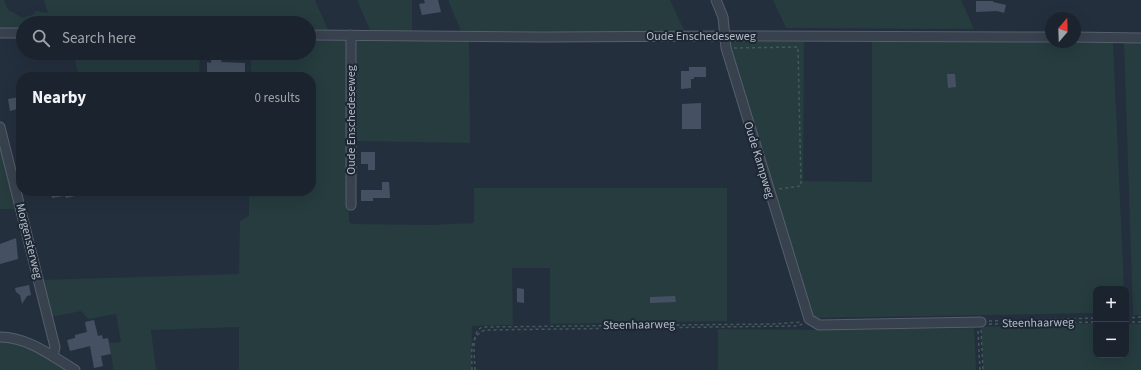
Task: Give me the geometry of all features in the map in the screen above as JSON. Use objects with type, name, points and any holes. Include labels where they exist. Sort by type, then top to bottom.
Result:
[{"type":"street","name":"Oude Kampweg","points":[[716,0],[723,17],[726,48],[768,190],[809,319]]},
{"type":"street","points":[[0,33],[16,34]]},
{"type":"street","name":"Oude Enschedeseweg","points":[[316,35],[544,38],[725,36],[1045,37]]},
{"type":"street","name":"Oude Enschedeseweg","points":[[351,35],[351,205]]},
{"type":"street","points":[[1081,38],[1141,38]]},
{"type":"street","name":"Morgensterweg","points":[[0,126],[16,190]]},
{"type":"street","name":"Morgensterweg","points":[[17,196],[55,347],[53,356]]},
{"type":"street","points":[[809,319],[819,325],[981,322]]},
{"type":"street","points":[[0,337],[22,340],[53,356],[75,370]]},
{"type":"path","points":[[726,48],[798,47],[801,186],[768,190]]},
{"type":"path","points":[[1129,318],[1141,317]]},
{"type":"path","name":"Steenhaarweg","points":[[981,322],[991,320],[1093,318]]},
{"type":"path","name":"Steenhaarweg","points":[[474,370],[475,339],[478,330],[482,327],[773,324],[800,322],[809,319]]},
{"type":"path","points":[[980,370],[977,328],[981,322]]},
{"type":"path","points":[[981,322],[983,370]]},
{"type":"path","name":"Steenhaarweg","points":[[981,322],[986,324],[1093,322]]},
{"type":"path","points":[[1129,322],[1141,322]]},
{"type":"green space","points":[[0,0],[4,0],[8,10],[19,16],[16,16],[16,28],[0,28]]},
{"type":"green space","points":[[44,0],[315,0],[328,30],[316,29],[316,16],[28,16],[34,14],[36,11],[48,13]]},
{"type":"green space","points":[[357,0],[412,0],[412,31],[370,30]]},
{"type":"green space","points":[[448,0],[670,0],[685,32],[461,31]]},
{"type":"green space","points":[[773,0],[961,0],[974,29],[786,28]]},
{"type":"green space","points":[[316,41],[345,41],[348,43],[349,222],[352,224],[431,225],[474,223],[474,188],[727,188],[727,321],[550,324],[550,268],[512,268],[513,325],[472,326],[471,370],[239,370],[239,327],[151,330],[156,370],[113,370],[109,343],[121,342],[116,314],[88,319],[81,311],[51,317],[41,280],[239,274],[240,221],[249,216],[249,196],[316,196],[316,72],[251,71],[251,60],[316,60]]},
{"type":"green space","points":[[357,41],[469,41],[470,143],[357,141]]},
{"type":"green space","points":[[872,41],[1045,42],[1045,48],[1081,48],[1081,42],[1113,42],[1124,286],[1093,286],[1093,313],[813,318],[729,42],[804,42],[803,181],[872,182]]},
{"type":"green space","points":[[1124,41],[1141,41],[1141,315],[1133,315]]},
{"type":"green space","points":[[75,60],[200,60],[199,72],[78,72]]},
{"type":"green space","points":[[0,147],[16,209],[0,209]]},
{"type":"green space","points":[[1093,323],[1093,358],[1129,358],[1129,324],[1141,324],[1141,370],[983,370],[981,327]]},
{"type":"green space","points":[[974,328],[976,370],[718,370],[718,329],[824,330]]},
{"type":"green space","points":[[0,342],[9,342],[26,347],[42,355],[65,370],[0,370]]},
{"type":"building","points":[[424,0],[438,0],[441,12],[422,15],[419,4],[425,3]]},
{"type":"building","points":[[976,1],[993,1],[1006,5],[1004,13],[997,11],[976,12]]},
{"type":"building","points":[[211,60],[222,60],[221,62],[245,63],[245,72],[207,72],[207,62],[211,63]]},
{"type":"building","points":[[689,67],[706,67],[706,77],[694,77],[694,79],[691,79],[691,88],[681,89],[681,71],[689,71]]},
{"type":"building","points":[[947,74],[955,74],[956,87],[948,88]]},
{"type":"building","points":[[16,98],[16,109],[10,111],[8,99]]},
{"type":"building","points":[[701,103],[701,129],[682,129],[682,104]]},
{"type":"building","points":[[361,152],[375,152],[375,170],[368,170],[368,164],[361,164]]},
{"type":"building","points":[[382,182],[389,182],[390,198],[373,198],[373,201],[361,201],[361,190],[382,190]]},
{"type":"building","points":[[51,196],[65,196],[52,198]]},
{"type":"building","points":[[65,196],[76,196],[66,198]]},
{"type":"building","points":[[16,238],[18,259],[0,264],[0,244]]},
{"type":"building","points":[[29,285],[31,295],[27,296],[22,304],[20,295],[16,292],[15,288]]},
{"type":"building","points":[[517,288],[524,289],[524,303],[517,302]]},
{"type":"building","points":[[675,296],[676,302],[650,303],[650,297]]},
{"type":"building","points":[[94,320],[98,336],[102,335],[103,339],[108,338],[111,354],[101,356],[103,366],[94,368],[90,346],[70,351],[67,340],[75,338],[75,335],[87,332],[85,322]]}]
